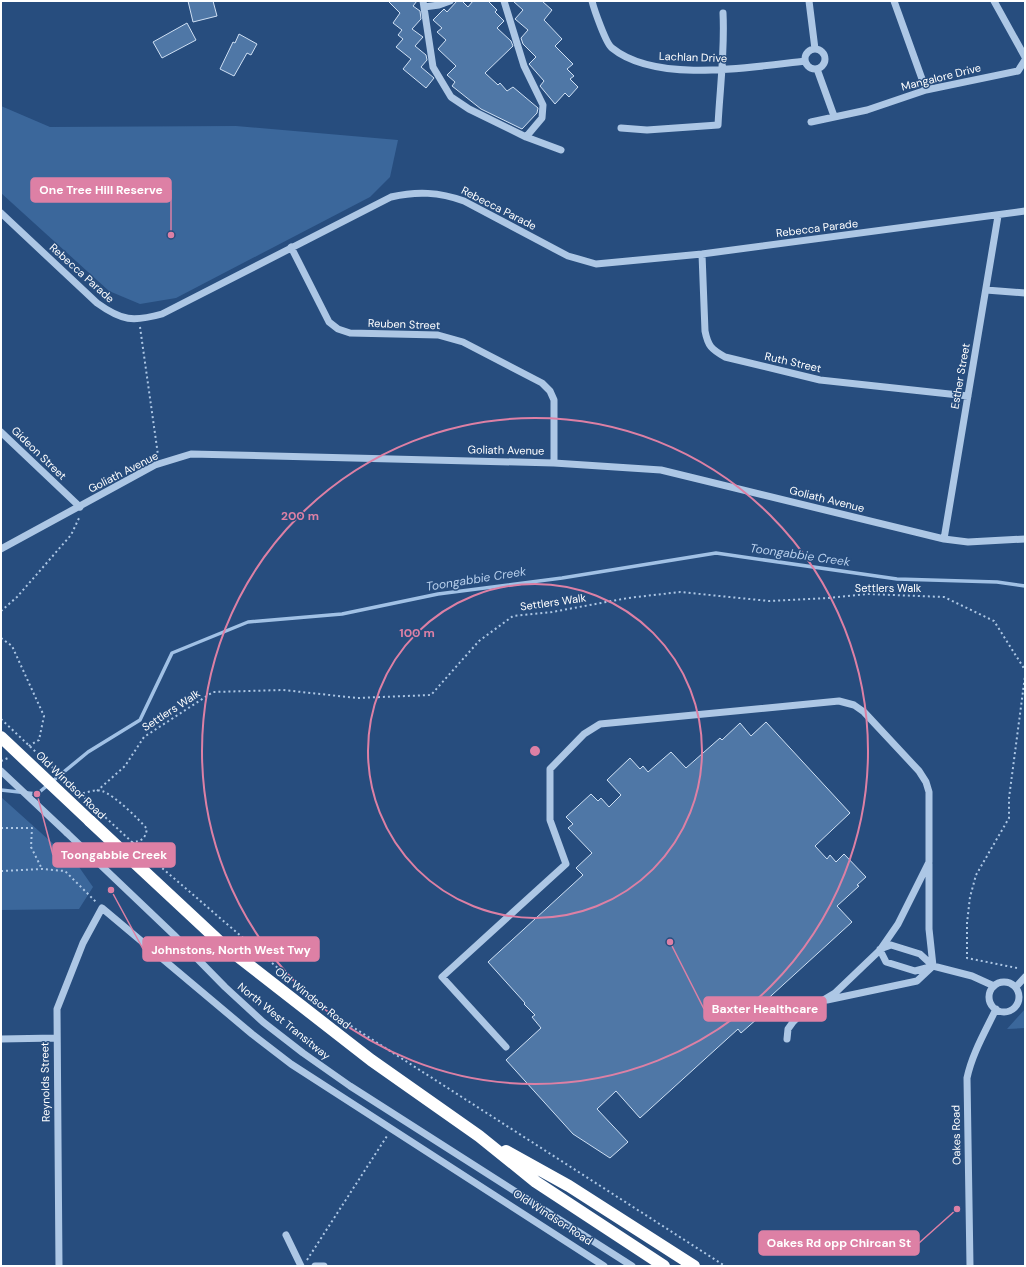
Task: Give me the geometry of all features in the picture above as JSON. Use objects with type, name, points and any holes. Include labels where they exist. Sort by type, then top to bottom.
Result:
[{"type":"highway","name":"Old Windsor Road","points":[[1,737],[222,944],[371,1060],[479,1136],[536,1182],[664,1266]]},
{"type":"highway","name":"Old Windsor Road","points":[[479,1136],[568,1186],[694,1266]]},
{"type":"street","points":[[450,1],[439,5],[424,4],[434,67],[451,97],[469,109],[526,137],[561,150]]},
{"type":"street","points":[[504,1],[524,66],[543,105],[542,118],[526,137]]},
{"type":"street","name":"Lachlan Drive","points":[[592,1],[594,10],[610,48],[631,59],[655,67],[721,71],[805,61]]},
{"type":"street","points":[[809,1],[815,50]]},
{"type":"street","points":[[894,1],[926,90]]},
{"type":"street","points":[[994,1],[1025,57]]},
{"type":"street","points":[[621,128],[647,130],[718,125],[724,46],[723,13]]},
{"type":"street","points":[[815,50],[819,50],[824,56],[824,64],[817,69],[809,68],[805,61],[807,53],[815,50]]},
{"type":"street","name":"Mangalore Drive","points":[[811,122],[867,110],[926,90],[1018,71],[1025,60]]},
{"type":"street","points":[[817,69],[834,116]]},
{"type":"street","name":"Rebecca Parade","points":[[1,213],[97,303],[114,315],[139,320],[162,314],[391,197],[405,194],[433,193],[447,195],[464,201],[568,256],[596,264],[702,254],[998,216],[1025,211]]},
{"type":"street","name":"Esther Street","points":[[944,539],[998,216]]},
{"type":"street","name":"Reuben Street","points":[[291,247],[329,322],[338,329],[350,333],[438,335],[451,338],[463,342],[542,383],[550,391],[554,400],[554,463]]},
{"type":"street","name":"Ruth Street","points":[[702,254],[705,331],[707,341],[713,350],[725,357],[820,380],[968,396]]},
{"type":"street","points":[[986,290],[1025,293]]},
{"type":"street","name":"Gideon Street","points":[[1,432],[80,507]]},
{"type":"street","name":"Goliath Avenue","points":[[1,549],[159,464],[191,454],[554,463],[661,470],[944,539],[968,542],[1025,539]]},
{"type":"street","points":[[506,1047],[442,977],[566,864],[550,820],[550,770],[584,734],[600,724],[825,701],[839,701],[854,705],[864,712],[919,772],[926,782],[929,792],[929,929],[933,966]]},
{"type":"street","name":"North West Transitway","points":[[1,772],[67,833],[225,987],[264,1022],[303,1053],[350,1086],[632,1266]]},
{"type":"street","points":[[788,1039],[788,1029],[802,1013],[835,993],[880,950],[898,924],[930,862]]},
{"type":"street","name":"Reynolds Street","points":[[59,1266],[56,1038],[57,1009],[83,943],[102,908]]},
{"type":"street","name":"Old Windsor Road","points":[[102,908],[252,1034],[291,1064],[604,1266]]},
{"type":"street","points":[[880,950],[891,945],[920,954],[933,966],[972,976],[994,986]]},
{"type":"street","points":[[880,950],[886,962],[916,971],[933,966]]},
{"type":"street","points":[[818,1002],[917,981],[933,966]]},
{"type":"street","points":[[1016,987],[1025,977]]},
{"type":"street","points":[[1003,982],[1012,984],[1016,987],[1019,1000],[1014,1008],[1005,1012],[996,1009],[989,998],[994,986],[1003,982]]},
{"type":"street","name":"Oakes Road","points":[[970,1266],[967,1078],[972,1060],[996,1009]]},
{"type":"street","points":[[1,1039],[56,1038]]},
{"type":"street","points":[[286,1235],[302,1266]]},
{"type":"street","points":[[315,1266],[324,1266]]},
{"type":"path","points":[[139,320],[159,464]]},
{"type":"path","points":[[1,611],[17,596],[71,535],[81,515],[80,507]]},
{"type":"path","name":"Settlers Walk","points":[[97,791],[125,766],[144,737],[213,692],[283,690],[357,698],[431,695],[479,641],[513,616],[552,612],[628,598],[680,592],[769,601],[828,598],[867,594],[944,597],[994,621],[1025,670]]},
{"type":"path","points":[[1,638],[12,646],[44,716],[38,740]]},
{"type":"path","points":[[1017,968],[967,958],[967,923],[970,897],[976,875],[1009,818],[1009,798],[1025,676]]},
{"type":"path","points":[[1,719],[132,842],[315,1000]]},
{"type":"path","points":[[84,793],[102,791],[135,815],[147,829],[146,836],[140,841],[132,842]]},
{"type":"path","points":[[1,828],[32,828],[32,846],[42,869]]},
{"type":"path","points":[[1,871],[42,869],[65,871],[102,908]]},
{"type":"path","points":[[333,1015],[725,1266]]},
{"type":"path","points":[[302,1266],[392,1128]]},
{"type":"shaded area","points":[[1,106],[50,127],[236,126],[398,140],[390,177],[370,197],[176,298],[140,304],[109,291],[1,193]]},
{"type":"shaded area","points":[[1,797],[79,867],[93,887],[79,909],[1,910]]},
{"type":"shaded area","points":[[1025,1009],[1025,1028],[1007,1029]]},
{"type":"building","points":[[188,1],[213,1],[217,16],[193,22]]},
{"type":"building","points":[[388,1],[417,1],[413,6],[420,11],[421,19],[412,29],[423,37],[415,46],[426,55],[427,60],[421,67],[434,78],[426,88],[403,69],[411,59],[396,47],[403,39],[398,35],[402,30],[393,23],[400,13]]},
{"type":"building","points":[[457,1],[462,1],[468,7],[473,1],[488,1],[497,10],[495,12],[504,21],[497,28],[511,41],[513,46],[485,73],[498,85],[500,83],[507,91],[513,87],[538,108],[537,113],[522,129],[481,109],[452,86],[455,82],[447,75],[456,66],[438,49],[446,40],[437,32],[442,28],[433,20],[444,9],[447,12]]},
{"type":"building","points":[[513,1],[542,1],[552,10],[544,20],[562,39],[555,46],[573,64],[567,69],[574,76],[570,79],[578,87],[569,97],[565,93],[555,104],[540,86],[544,81],[529,64],[536,57],[523,44],[521,38],[528,30],[515,19],[523,10]]},
{"type":"building","points":[[187,23],[196,40],[162,58],[153,42]]},
{"type":"building","points":[[239,34],[257,44],[251,55],[247,53],[234,76],[220,69],[233,42],[235,43]]},
{"type":"building","points":[[766,722],[850,813],[815,846],[827,859],[830,855],[836,862],[844,854],[866,877],[857,885],[859,886],[837,906],[852,922],[761,1005],[766,1011],[741,1033],[738,1029],[640,1118],[616,1091],[597,1109],[628,1142],[610,1158],[573,1134],[506,1060],[541,1028],[532,1017],[535,1015],[488,962],[583,875],[576,868],[592,853],[568,828],[573,824],[566,817],[591,794],[598,801],[601,798],[609,807],[621,795],[607,780],[630,758],[640,769],[643,766],[648,772],[671,752],[686,768],[720,738],[722,740],[740,723],[751,736]]},
{"type":"waterway","name":"Toongabbie Creek","points":[[1,790],[37,794],[88,752],[140,720],[172,653],[248,622],[342,614],[438,594],[562,578],[716,553],[897,579],[997,582],[1025,586]]},
{"type":"place","name":"One Tree Hill Reserve","points":[[171,235]]},
{"type":"place","name":"Toongabbie Creek","points":[[37,794]]},
{"type":"place","name":"Johnstons, North West Twy","points":[[111,890]]},
{"type":"place","name":"Baxter Healthcare","points":[[670,942]]},
{"type":"place","name":"Oakes Rd opp Chircan St","points":[[957,1209]]}]
